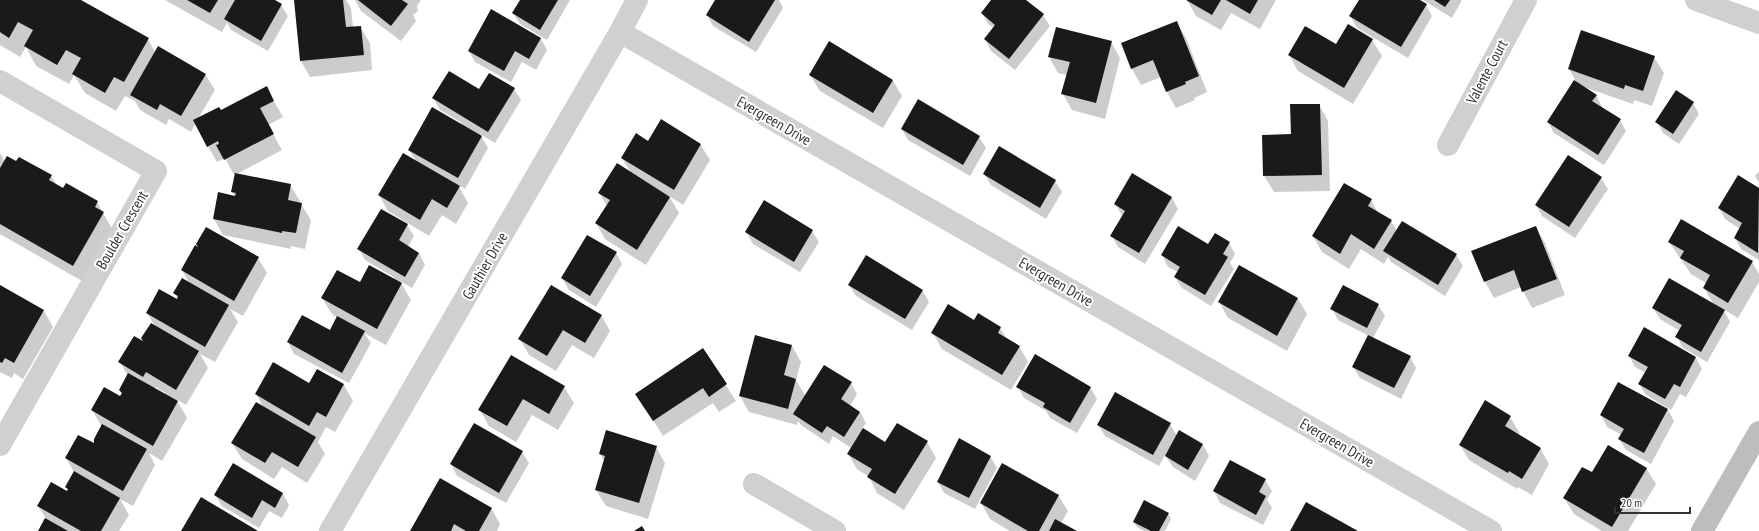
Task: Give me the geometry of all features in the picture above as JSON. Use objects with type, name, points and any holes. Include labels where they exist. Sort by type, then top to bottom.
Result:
[{"type":"main road","points":[[1702,531],[1759,432]]},
{"type":"street","name":"Gauthier Drive","points":[[330,531],[620,32],[637,0]]},
{"type":"street","name":"Valente Court","points":[[1448,145],[1526,0]]},
{"type":"street","points":[[1696,0],[1759,23]]},
{"type":"street","name":"Evergreen Drive","points":[[620,32],[1491,531]]},
{"type":"street","name":"Boulder Crescent","points":[[0,81],[156,170],[7,416],[0,445]]},
{"type":"street","points":[[754,484],[835,531]]},
{"type":"building","points":[[0,0],[81,0],[149,38],[124,82],[114,77],[105,93],[72,74],[81,58],[66,50],[57,65],[24,46],[33,30],[18,22],[9,38],[0,32]]},
{"type":"building","points":[[187,0],[218,0],[210,13]]},
{"type":"building","points":[[235,0],[275,0],[282,4],[261,41],[224,19]]},
{"type":"building","points":[[294,0],[343,0],[346,27],[361,26],[364,55],[300,61]]},
{"type":"building","points":[[358,0],[402,0],[408,4],[391,26]]},
{"type":"building","points":[[520,0],[558,0],[540,30],[512,13]]},
{"type":"building","points":[[715,0],[775,0],[749,42],[706,15]]},
{"type":"building","points":[[991,0],[1026,0],[1044,14],[1009,59],[984,39],[995,25],[981,13]]},
{"type":"building","points":[[1186,0],[1221,0],[1212,15]]},
{"type":"building","points":[[1226,0],[1258,0],[1250,14]]},
{"type":"building","points":[[1359,0],[1420,0],[1427,4],[1401,47],[1349,16]]},
{"type":"building","points":[[1434,0],[1450,0],[1445,7]]},
{"type":"building","points":[[491,9],[541,38],[529,59],[515,51],[504,71],[468,51]]},
{"type":"building","points":[[1177,21],[1199,76],[1185,82],[1186,84],[1166,92],[1153,60],[1131,69],[1121,43]]},
{"type":"building","points":[[1348,24],[1373,39],[1344,88],[1288,55],[1305,26],[1336,44]]},
{"type":"building","points":[[1056,27],[1112,41],[1096,103],[1061,94],[1070,62],[1048,57]]},
{"type":"building","points":[[1581,30],[1655,56],[1643,91],[1625,85],[1624,89],[1568,69]]},
{"type":"building","points":[[829,41],[893,80],[873,113],[809,75]]},
{"type":"building","points":[[158,46],[206,74],[181,116],[160,104],[157,110],[130,95]]},
{"type":"building","points":[[449,71],[479,89],[489,73],[515,88],[488,132],[432,98]]},
{"type":"building","points":[[1574,80],[1597,95],[1592,101],[1621,119],[1598,155],[1547,122]]},
{"type":"building","points":[[267,86],[274,101],[260,108],[274,134],[224,160],[216,145],[219,144],[218,141],[207,147],[193,120],[219,107],[221,110]]},
{"type":"building","points":[[1676,90],[1694,102],[1673,134],[1655,122]]},
{"type":"building","points":[[918,99],[980,136],[963,165],[901,129]]},
{"type":"building","points":[[1290,104],[1320,104],[1322,175],[1263,176],[1262,135],[1291,134]]},
{"type":"building","points":[[432,107],[482,136],[458,178],[408,150]]},
{"type":"building","points":[[661,119],[701,144],[674,190],[621,158],[636,133],[648,141]]},
{"type":"building","points":[[999,146],[1056,180],[1040,208],[983,174]]},
{"type":"building","points":[[403,153],[460,186],[447,208],[432,199],[420,220],[378,195]]},
{"type":"building","points":[[1568,155],[1602,177],[1569,227],[1535,205]]},
{"type":"building","points":[[7,156],[16,161],[19,157],[52,175],[49,180],[63,188],[66,183],[98,201],[95,207],[104,212],[73,266],[0,224],[0,168]]},
{"type":"building","points":[[617,163],[670,197],[637,250],[595,223],[610,200],[598,193]]},
{"type":"building","points":[[235,173],[291,184],[288,200],[302,203],[296,233],[282,231],[282,233],[213,219],[218,192],[235,196],[236,193],[231,192]]},
{"type":"building","points":[[1132,173],[1172,197],[1139,253],[1110,236],[1125,211],[1114,204]]},
{"type":"building","points":[[1738,175],[1759,188],[1758,253],[1734,238],[1742,223],[1718,208]]},
{"type":"building","points":[[1344,183],[1372,199],[1368,206],[1392,220],[1374,249],[1351,234],[1340,254],[1312,236]]},
{"type":"building","points":[[764,200],[813,230],[794,262],[745,232]]},
{"type":"building","points":[[381,209],[408,224],[399,240],[419,253],[405,277],[357,249]]},
{"type":"building","points":[[1681,219],[1753,261],[1728,303],[1703,288],[1710,275],[1680,258],[1684,251],[1668,242]]},
{"type":"building","points":[[1402,221],[1457,254],[1438,285],[1383,251]]},
{"type":"building","points":[[1178,226],[1208,244],[1215,233],[1230,242],[1223,254],[1228,257],[1205,295],[1174,277],[1180,267],[1161,255]]},
{"type":"building","points":[[1536,226],[1557,279],[1522,292],[1514,270],[1484,282],[1471,251]]},
{"type":"building","points":[[206,227],[259,257],[234,301],[181,270],[195,245],[198,247],[196,244]]},
{"type":"building","points":[[587,235],[617,252],[590,296],[561,278]]},
{"type":"building","points":[[866,255],[923,290],[905,319],[848,285]]},
{"type":"building","points":[[369,265],[402,283],[377,329],[321,298],[337,270],[360,282]]},
{"type":"building","points":[[1239,265],[1298,298],[1277,336],[1218,302]]},
{"type":"building","points":[[182,278],[229,305],[205,347],[146,313],[159,289],[177,299],[178,296],[173,293]]},
{"type":"building","points":[[1669,278],[1725,310],[1701,352],[1675,337],[1682,325],[1652,308]]},
{"type":"building","points":[[0,285],[44,310],[14,363],[5,358],[2,363],[0,362]]},
{"type":"building","points":[[551,285],[602,315],[585,343],[563,330],[547,356],[518,339]]},
{"type":"building","points":[[1343,285],[1379,304],[1367,328],[1330,309]]},
{"type":"building","points":[[948,304],[974,320],[978,313],[1001,327],[998,333],[1020,346],[1002,375],[931,333]]},
{"type":"building","points":[[302,315],[330,330],[337,316],[365,331],[342,373],[287,342]]},
{"type":"building","points":[[151,323],[199,351],[176,390],[146,372],[143,377],[118,362],[134,336],[143,341],[141,338]]},
{"type":"building","points":[[1644,327],[1696,357],[1680,387],[1674,384],[1665,399],[1638,384],[1648,367],[1628,356]]},
{"type":"building","points":[[755,335],[792,345],[784,375],[796,379],[788,409],[739,396]]},
{"type":"building","points":[[1368,335],[1411,356],[1394,388],[1352,367]]},
{"type":"building","points":[[703,348],[727,384],[709,397],[703,388],[653,421],[635,394]]},
{"type":"building","points":[[1035,354],[1091,387],[1070,423],[1043,407],[1045,403],[1016,387]]},
{"type":"building","points":[[511,355],[565,386],[549,414],[523,399],[507,426],[478,410]]},
{"type":"building","points":[[273,362],[309,383],[317,369],[344,384],[326,417],[317,412],[309,426],[255,394]]},
{"type":"building","points":[[824,365],[852,382],[841,399],[860,412],[844,437],[827,426],[822,433],[793,414]]},
{"type":"building","points":[[128,373],[178,401],[153,446],[91,410],[104,387],[120,396],[122,393],[119,390]]},
{"type":"building","points":[[1618,382],[1668,409],[1644,453],[1618,439],[1624,429],[1600,415]]},
{"type":"building","points":[[1115,392],[1171,423],[1153,455],[1097,425]]},
{"type":"building","points":[[1485,400],[1511,416],[1505,426],[1541,448],[1522,479],[1509,471],[1508,473],[1459,445]]},
{"type":"building","points":[[256,402],[316,437],[298,467],[272,452],[265,463],[231,443]]},
{"type":"building","points":[[474,423],[523,451],[499,493],[450,464]]},
{"type":"building","points":[[897,423],[928,441],[895,494],[867,477],[872,469],[847,454],[863,428],[885,442]]},
{"type":"building","points":[[102,424],[147,449],[123,491],[65,458],[78,435],[94,443],[94,439]]},
{"type":"building","points":[[606,430],[657,446],[639,503],[595,490],[605,456],[599,454]]},
{"type":"building","points":[[1179,430],[1203,444],[1188,470],[1165,456]]},
{"type":"building","points":[[959,438],[991,456],[969,498],[937,482]]},
{"type":"building","points":[[1608,445],[1647,468],[1612,527],[1563,498],[1582,467],[1592,472]]},
{"type":"building","points":[[1230,460],[1266,479],[1259,492],[1266,496],[1256,515],[1213,491]]},
{"type":"building","points":[[233,463],[283,493],[275,508],[262,500],[252,518],[214,495]]},
{"type":"building","points":[[1002,463],[1059,495],[1039,531],[1028,531],[980,503]]},
{"type":"building","points":[[74,471],[120,498],[101,531],[81,531],[37,506],[51,482],[67,491],[68,489],[65,487]]},
{"type":"building","points":[[440,478],[492,508],[479,531],[466,531],[454,524],[451,531],[410,531]]},
{"type":"building","points":[[201,497],[258,531],[181,531]]},
{"type":"building","points":[[1144,500],[1169,513],[1159,531],[1151,531],[1133,522]]},
{"type":"building","points":[[1306,502],[1358,531],[1290,531]]},
{"type":"building","points":[[45,518],[68,531],[38,531]]},
{"type":"building","points":[[1055,519],[1077,531],[1049,531]]},
{"type":"building","points":[[642,526],[645,531],[634,531]]}]
